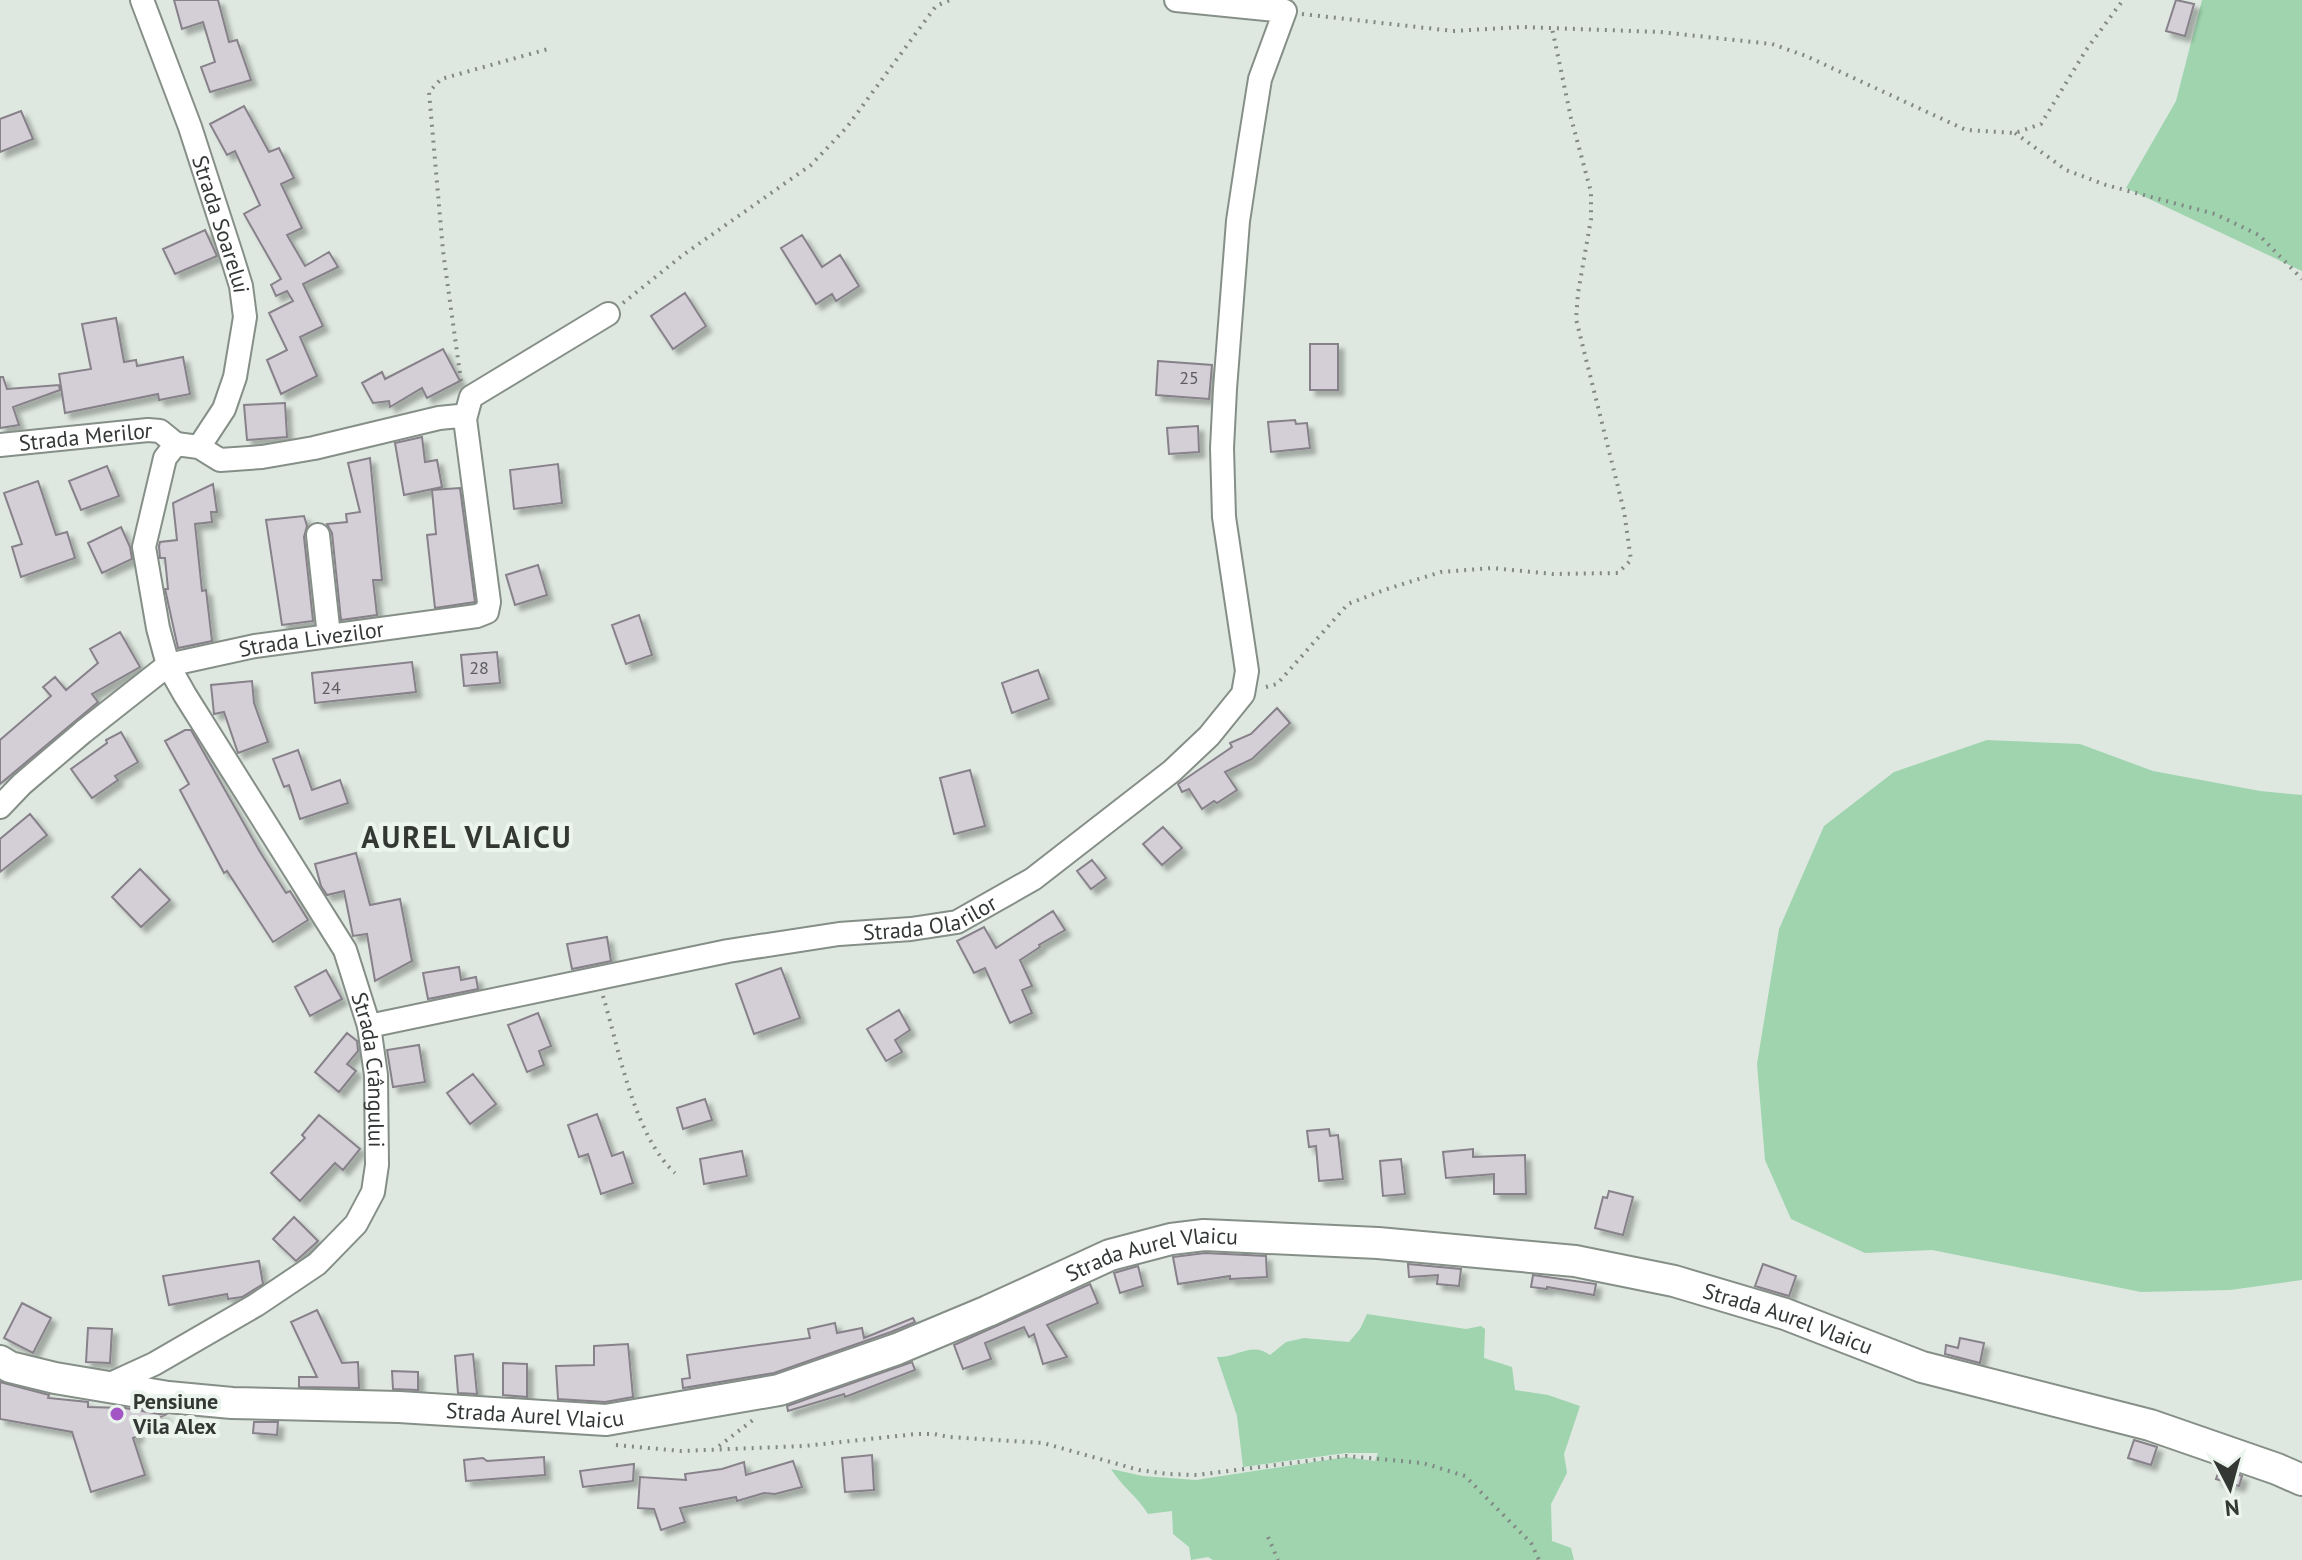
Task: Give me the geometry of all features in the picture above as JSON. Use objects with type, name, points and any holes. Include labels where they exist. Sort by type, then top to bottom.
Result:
[{"type":"street","name":"Strada Soarelui","points":[[142,0],[190,127],[241,286],[245,317],[235,377],[224,409],[188,445]]},
{"type":"street","points":[[1176,0],[1285,11],[1260,79],[1238,221],[1222,448],[1224,517],[1247,671],[1243,694]]},
{"type":"street","points":[[188,445],[220,460],[262,457],[314,448],[439,418],[459,416],[467,422],[471,397],[608,314]]},
{"type":"street","name":"Strada Livezilor","points":[[0,807],[47,763],[168,665],[255,646],[477,616],[487,612],[489,602],[467,422]]},
{"type":"street","name":"Strada Merilor","points":[[0,445],[148,430],[160,431],[188,445]]},
{"type":"street","name":"Strada Merilor","points":[[168,665],[152,601],[144,547],[165,458],[188,445]]},
{"type":"street","points":[[318,535],[329,636]]},
{"type":"street","name":"Strada Crângului","points":[[106,1386],[154,1364],[317,1264],[356,1224],[373,1192],[377,1165],[376,1075],[369,1026],[345,950],[168,665]]},
{"type":"street","name":"Strada Olarilor","points":[[369,1026],[728,951],[805,938],[957,922],[1033,879],[1108,822],[1209,736],[1243,694]]},
{"type":"street","name":"Strada Aurel Vlaicu","points":[[0,1361],[10,1367],[55,1378],[168,1397],[232,1403],[399,1407],[606,1420],[779,1390],[897,1349],[1110,1255],[1171,1239],[1204,1235],[1378,1243],[1575,1261],[1674,1281],[1785,1314],[1922,1367],[2150,1425],[2302,1480]]},
{"type":"path","points":[[608,314],[683,255],[811,165],[847,127],[936,6],[950,0]]},
{"type":"path","points":[[1285,11],[1453,31],[1522,27],[1660,32],[1772,44],[1806,56],[1966,130],[2015,133],[2041,124],[2086,50],[2123,0]]},
{"type":"path","points":[[1243,694],[1277,684],[1348,604],[1384,590],[1441,572],[1492,568],[1553,574],[1618,573],[1631,560],[1624,511],[1576,319],[1591,219],[1591,192],[1552,28]]},
{"type":"path","points":[[467,422],[443,251],[429,92],[441,79],[548,49]]},
{"type":"path","points":[[2015,133],[2066,170],[2106,185],[2215,214],[2259,235],[2302,279]]},
{"type":"path","points":[[598,979],[648,1139],[662,1161],[675,1173]]},
{"type":"path","points":[[717,1448],[760,1415]]},
{"type":"path","points":[[613,1445],[681,1451],[804,1446],[875,1437],[934,1434],[1043,1443],[1139,1470],[1168,1474],[1197,1475],[1346,1456],[1423,1463],[1465,1476],[1531,1543],[1539,1560]]},
{"type":"path","points":[[1268,1537],[1278,1560]]},
{"type":"green space","points":[[2202,0],[2302,0],[2302,271],[2126,188],[2176,101]]},
{"type":"green space","points":[[1987,740],[2080,744],[2153,771],[2260,791],[2302,795],[2302,1280],[2230,1290],[2141,1292],[1932,1250],[1865,1253],[1791,1219],[1765,1160],[1757,1064],[1779,929],[1824,826],[1894,772]]},
{"type":"green space","points":[[1367,1314],[1466,1329],[1481,1326],[1485,1329],[1484,1358],[1512,1367],[1515,1390],[1548,1395],[1580,1406],[1564,1454],[1567,1473],[1551,1504],[1552,1541],[1571,1548],[1574,1560],[1213,1560],[1208,1557],[1191,1560],[1189,1547],[1173,1534],[1172,1511],[1148,1514],[1111,1469],[1143,1476],[1196,1480],[1346,1457],[1375,1461],[1378,1453],[1346,1453],[1243,1467],[1237,1416],[1217,1357],[1250,1350],[1270,1355],[1286,1342],[1304,1338],[1349,1342]]},
{"type":"building","points":[[174,0],[218,0],[229,42],[237,40],[251,80],[210,92],[201,67],[215,62],[203,22],[182,29]]},
{"type":"building","points":[[2176,0],[2194,4],[2185,36],[2166,31]]},
{"type":"building","points":[[244,106],[269,152],[279,148],[294,178],[281,184],[302,228],[287,235],[305,266],[329,252],[338,267],[303,284],[323,326],[300,337],[317,376],[281,394],[267,360],[287,350],[269,313],[293,301],[287,291],[276,296],[271,285],[281,279],[244,214],[260,205],[235,151],[227,155],[210,124]]},
{"type":"building","points":[[21,111],[33,139],[0,152],[0,119]]},
{"type":"building","points":[[205,230],[217,256],[175,274],[163,249]]},
{"type":"building","points":[[802,235],[822,267],[840,255],[859,286],[836,301],[832,294],[816,304],[781,248]]},
{"type":"building","points":[[685,293],[706,326],[673,349],[651,316]]},
{"type":"building","points":[[116,318],[124,362],[136,360],[137,366],[183,357],[190,394],[159,400],[158,394],[65,413],[59,374],[91,369],[82,324]]},
{"type":"building","points":[[1310,344],[1338,344],[1338,390],[1310,390]]},
{"type":"building","points":[[443,349],[460,381],[427,398],[422,388],[390,407],[389,401],[373,403],[362,383],[382,372],[385,379]]},
{"type":"building","points":[[1158,361],[1212,365],[1209,399],[1156,395]]},
{"type":"building","points":[[0,377],[3,377],[7,389],[59,385],[60,390],[13,407],[19,425],[0,428]]},
{"type":"building","points":[[285,403],[287,437],[247,440],[244,405]]},
{"type":"building","points":[[1295,420],[1296,424],[1307,423],[1310,448],[1271,452],[1268,422]]},
{"type":"building","points":[[1198,426],[1199,452],[1169,454],[1167,428]]},
{"type":"building","points":[[422,437],[425,462],[437,460],[442,487],[404,495],[395,443]]},
{"type":"building","points":[[370,458],[382,580],[373,580],[377,615],[341,620],[332,533],[327,524],[347,522],[346,514],[360,512],[348,463]]},
{"type":"building","points":[[558,464],[562,503],[514,509],[510,470]]},
{"type":"building","points":[[107,466],[119,496],[81,510],[69,481]]},
{"type":"building","points":[[38,481],[56,535],[67,532],[75,558],[21,577],[12,547],[22,544],[4,493]]},
{"type":"building","points":[[213,484],[217,512],[211,512],[212,522],[195,524],[202,591],[206,590],[212,641],[178,648],[165,589],[168,589],[165,558],[160,558],[159,546],[160,542],[177,540],[173,503]]},
{"type":"building","points":[[460,488],[475,602],[435,608],[427,535],[436,534],[432,490]]},
{"type":"building","points":[[304,516],[313,621],[282,625],[266,520]]},
{"type":"building","points":[[121,527],[132,559],[102,573],[88,543]]},
{"type":"building","points":[[538,565],[547,595],[515,605],[506,575]]},
{"type":"building","points":[[639,615],[652,655],[626,664],[612,625]]},
{"type":"building","points":[[120,632],[140,667],[92,694],[98,702],[0,784],[0,740],[51,696],[43,687],[55,677],[66,690],[98,663],[90,649]]},
{"type":"building","points":[[497,652],[500,683],[464,686],[461,655]]},
{"type":"building","points":[[412,662],[416,692],[315,703],[312,673]]},
{"type":"building","points":[[1038,670],[1049,699],[1012,713],[1002,683]]},
{"type":"building","points":[[252,681],[254,703],[268,742],[238,753],[224,712],[214,714],[211,685]]},
{"type":"building","points":[[1277,708],[1290,723],[1252,759],[1225,772],[1237,790],[1202,809],[1189,789],[1182,792],[1178,784],[1232,747],[1230,743],[1251,734]]},
{"type":"building","points":[[191,730],[260,852],[286,893],[290,891],[308,920],[273,942],[227,871],[224,873],[180,790],[189,784],[165,741]]},
{"type":"building","points":[[121,732],[138,762],[115,776],[118,780],[92,798],[71,769],[107,743],[106,740]]},
{"type":"building","points":[[298,750],[312,790],[340,780],[348,803],[300,819],[289,785],[284,787],[273,759]]},
{"type":"building","points":[[970,770],[985,826],[954,834],[940,778]]},
{"type":"building","points":[[30,814],[47,835],[0,872],[0,839]]},
{"type":"building","points":[[1163,827],[1182,848],[1162,865],[1143,844]]},
{"type":"building","points":[[356,853],[370,905],[400,899],[412,961],[375,981],[367,934],[353,936],[344,891],[327,895],[315,864]]},
{"type":"building","points":[[1092,860],[1106,878],[1091,889],[1077,871]]},
{"type":"building","points":[[140,869],[170,900],[141,927],[112,897]]},
{"type":"building","points":[[1053,911],[1065,930],[1020,960],[1032,986],[1022,990],[1032,1013],[1010,1023],[985,968],[974,973],[957,941],[984,927],[996,948]]},
{"type":"building","points":[[607,937],[611,961],[572,969],[567,944]]},
{"type":"building","points":[[459,967],[461,980],[476,977],[478,989],[428,999],[423,973]]},
{"type":"building","points":[[781,968],[800,1018],[754,1034],[736,984]]},
{"type":"building","points":[[326,970],[342,999],[310,1016],[295,987]]},
{"type":"building","points":[[899,1010],[910,1030],[895,1040],[902,1052],[886,1061],[867,1029]]},
{"type":"building","points":[[538,1013],[551,1046],[539,1051],[544,1065],[527,1072],[508,1025]]},
{"type":"building","points":[[347,1033],[357,1041],[358,1051],[347,1064],[356,1071],[339,1092],[315,1072]]},
{"type":"building","points":[[419,1045],[425,1082],[393,1087],[387,1050]]},
{"type":"building","points":[[473,1074],[496,1104],[470,1124],[447,1093]]},
{"type":"building","points":[[705,1099],[712,1120],[683,1129],[677,1108]]},
{"type":"building","points":[[597,1114],[612,1156],[623,1152],[633,1183],[601,1194],[588,1154],[579,1157],[568,1125]]},
{"type":"building","points":[[319,1115],[360,1149],[343,1170],[335,1163],[300,1201],[271,1173],[305,1138],[302,1135]]},
{"type":"building","points":[[1329,1129],[1330,1136],[1338,1135],[1343,1179],[1319,1181],[1316,1146],[1309,1147],[1307,1131]]},
{"type":"building","points":[[1473,1149],[1473,1157],[1525,1155],[1526,1194],[1494,1194],[1494,1174],[1446,1178],[1443,1152]]},
{"type":"building","points":[[742,1151],[747,1176],[704,1184],[700,1159]]},
{"type":"building","points":[[1401,1159],[1405,1194],[1383,1196],[1380,1161]]},
{"type":"building","points":[[1609,1191],[1633,1197],[1623,1235],[1595,1228],[1603,1197],[1607,1198]]},
{"type":"building","points":[[294,1217],[318,1241],[296,1261],[273,1239]]},
{"type":"building","points":[[1205,1253],[1266,1256],[1267,1277],[1230,1279],[1230,1276],[1178,1284],[1173,1257]]},
{"type":"building","points":[[259,1261],[263,1284],[242,1297],[228,1299],[227,1294],[169,1305],[163,1276]]},
{"type":"building","points":[[1408,1264],[1461,1269],[1459,1286],[1437,1284],[1438,1275],[1409,1277]]},
{"type":"building","points":[[1763,1264],[1796,1276],[1789,1296],[1755,1286]]},
{"type":"building","points":[[1138,1266],[1143,1286],[1120,1293],[1114,1273]]},
{"type":"building","points":[[1533,1275],[1596,1284],[1594,1295],[1531,1287]]},
{"type":"building","points":[[1090,1284],[1098,1303],[1047,1325],[1067,1357],[1043,1364],[1034,1334],[1029,1337],[1024,1327],[985,1343],[991,1359],[963,1369],[954,1345]]},
{"type":"building","points":[[22,1303],[51,1318],[33,1353],[4,1338]]},
{"type":"building","points":[[317,1310],[342,1363],[358,1362],[359,1388],[299,1387],[299,1377],[317,1377],[291,1322]]},
{"type":"building","points":[[913,1318],[915,1322],[891,1332],[774,1373],[683,1388],[682,1379],[690,1378],[687,1355],[810,1338],[808,1329],[835,1323],[837,1333],[862,1328],[864,1338]]},
{"type":"building","points":[[88,1328],[112,1329],[110,1363],[86,1362]]},
{"type":"building","points":[[1960,1338],[1984,1343],[1980,1363],[1945,1354],[1946,1345],[1958,1348]]},
{"type":"building","points":[[628,1344],[633,1397],[605,1402],[558,1399],[556,1366],[594,1365],[594,1346]]},
{"type":"building","points":[[473,1354],[477,1394],[458,1393],[455,1356]]},
{"type":"building","points":[[912,1362],[915,1370],[845,1397],[844,1394],[788,1411],[787,1406]]},
{"type":"building","points":[[503,1363],[527,1364],[527,1397],[503,1395]]},
{"type":"building","points":[[392,1371],[418,1372],[418,1390],[393,1389]]},
{"type":"building","points":[[0,1382],[49,1395],[48,1398],[88,1402],[88,1407],[125,1408],[165,1415],[137,1427],[138,1436],[133,1438],[145,1475],[91,1492],[72,1432],[0,1419]]},
{"type":"building","points":[[254,1422],[278,1422],[277,1435],[253,1433]]},
{"type":"building","points":[[2134,1440],[2157,1447],[2151,1465],[2128,1458]]},
{"type":"building","points":[[872,1455],[874,1490],[845,1492],[842,1458]]},
{"type":"building","points":[[544,1457],[545,1475],[466,1481],[464,1460]]},
{"type":"building","points":[[793,1461],[802,1487],[737,1501],[736,1497],[680,1508],[685,1522],[661,1530],[654,1509],[638,1508],[640,1477],[686,1480],[685,1474],[722,1469],[744,1462],[746,1475]]},
{"type":"building","points":[[634,1464],[633,1481],[583,1487],[580,1471]]},
{"type":"building","points":[[2220,1468],[2242,1476],[2239,1486],[2216,1479]]},
{"type":"place","name":"Pensiune Vila Alex","points":[[117,1414]]},
{"type":"district","name":"AUREL VLAICU","points":[[467,836]]}]
